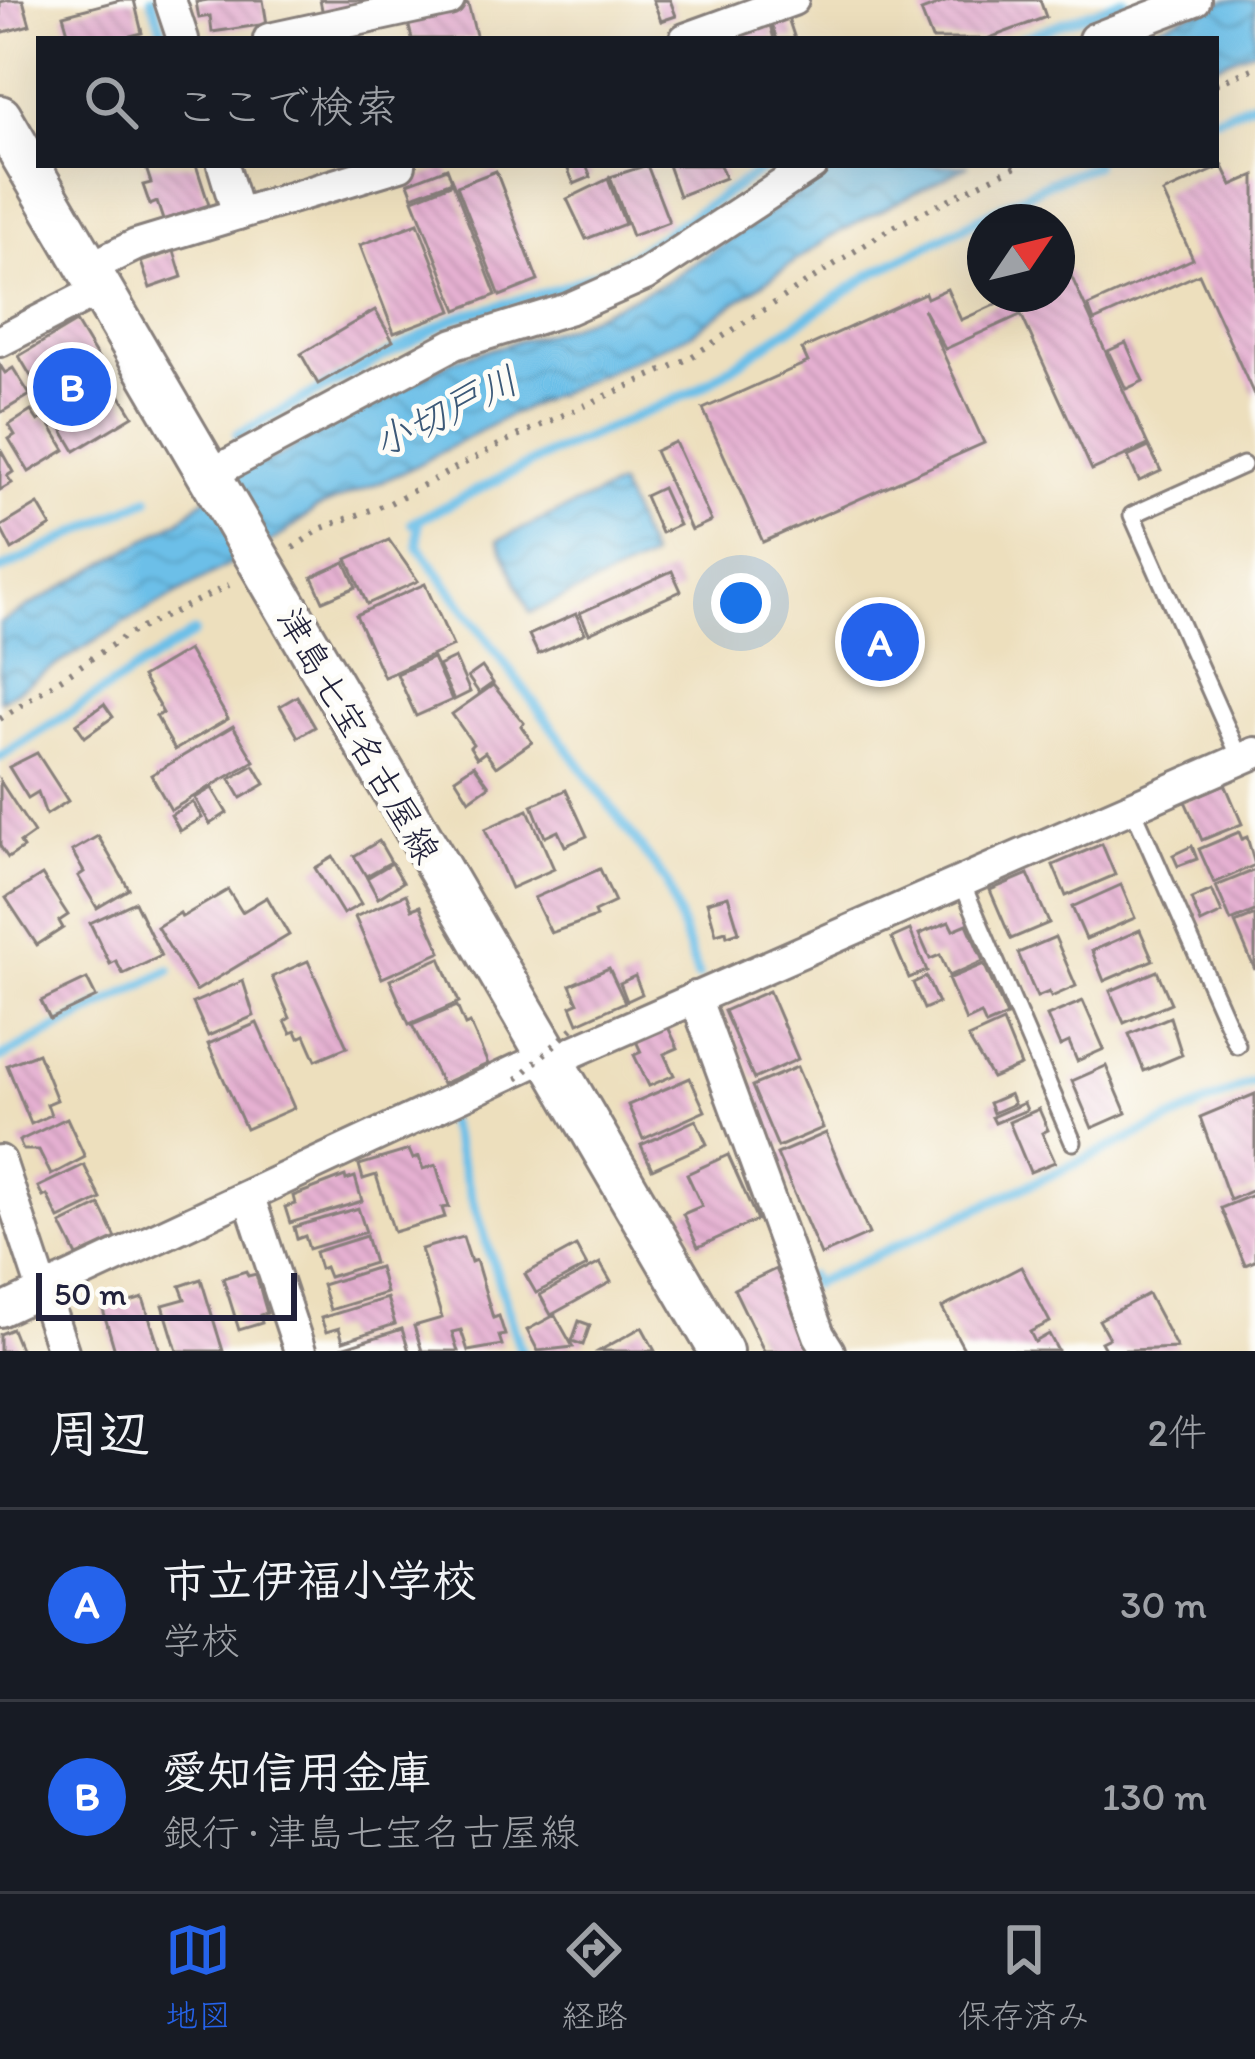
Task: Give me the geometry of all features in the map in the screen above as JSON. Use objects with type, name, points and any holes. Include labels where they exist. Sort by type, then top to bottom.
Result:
[{"type":"main road","name":"津島七宝名古屋線","points":[[0,116],[722,1351]]},
{"type":"street","points":[[170,0],[182,36]]},
{"type":"street","points":[[292,36],[448,0]]},
{"type":"street","points":[[693,36],[793,0]]},
{"type":"street","points":[[1102,36],[1195,0]]},
{"type":"street","points":[[224,168],[238,214]]},
{"type":"street","points":[[0,341],[95,279],[136,245],[238,214],[331,176],[381,168]]},
{"type":"street","points":[[211,478],[454,344],[568,309],[645,275],[807,168]]},
{"type":"street","points":[[0,1311],[547,1057],[962,883],[1248,756]]},
{"type":"street","points":[[695,997],[819,1336],[829,1351]]},
{"type":"street","points":[[0,1161],[63,1351]]},
{"type":"street","points":[[249,1197],[300,1351]]},
{"type":"lane","points":[[1243,465],[1132,515],[1248,756]]},
{"type":"lane","points":[[1132,807],[1237,1045]]},
{"type":"lane","points":[[962,883],[1072,1142]]},
{"type":"path","points":[[1219,83],[1255,68]]},
{"type":"path","points":[[0,719],[127,635],[262,569],[322,528],[390,503],[506,441],[688,359],[889,229],[1012,168]]},
{"type":"water","points":[[1227,0],[1255,0],[1255,49],[1219,64],[1219,36],[1131,36]]},
{"type":"water","name":"小切戸川","points":[[836,168],[963,168],[830,237],[690,334],[508,416],[402,473],[315,509],[284,534],[122,624],[0,701],[0,623],[180,520],[241,468],[269,461],[453,360],[567,327],[664,283]]},
{"type":"water","points":[[619,485],[651,558],[530,613],[498,540]]},
{"type":"building","points":[[23,0],[30,25],[0,33],[0,2]]},
{"type":"building","points":[[134,0],[142,33],[69,36],[63,15]]},
{"type":"building","points":[[263,0],[267,24],[212,32],[210,16],[199,18],[196,2]]},
{"type":"building","points":[[320,0],[380,0],[324,19]]},
{"type":"building","points":[[653,0],[670,0],[676,16],[661,21]]},
{"type":"building","points":[[950,0],[1040,0],[1046,17],[995,36],[931,36],[921,11]]},
{"type":"building","points":[[468,4],[476,36],[411,36],[407,18]]},
{"type":"building","points":[[788,18],[794,36],[776,36],[771,24]]},
{"type":"building","points":[[769,21],[773,36],[727,36]]},
{"type":"building","points":[[1223,166],[1232,185],[1255,175],[1255,397],[1199,274],[1094,321],[1088,306],[1193,259],[1163,193]]},
{"type":"building","points":[[146,168],[197,168],[209,205],[163,220],[157,202],[150,205],[143,185],[151,183]]},
{"type":"building","points":[[447,168],[452,181],[413,196],[408,183]]},
{"type":"building","points":[[567,168],[587,168],[591,177],[574,184]]},
{"type":"building","points":[[648,168],[669,222],[632,236],[610,177]]},
{"type":"building","points":[[669,168],[721,168],[725,178],[679,196]]},
{"type":"building","points":[[496,171],[538,281],[500,296],[457,186]]},
{"type":"building","points":[[608,179],[625,224],[586,239],[567,199]]},
{"type":"building","points":[[453,183],[496,295],[457,310],[413,199]]},
{"type":"building","points":[[418,223],[452,311],[394,333],[360,245]]},
{"type":"building","points":[[174,251],[182,277],[150,288],[141,262]]},
{"type":"building","points":[[1075,284],[1148,445],[1092,470],[1020,312],[1075,312]]},
{"type":"building","points":[[947,289],[961,320],[979,312],[1020,315],[945,349],[923,309],[984,443],[763,542],[703,409],[808,362],[802,349],[925,293],[927,298]]},
{"type":"building","points":[[375,310],[393,341],[318,384],[301,354]]},
{"type":"building","points":[[76,322],[133,416],[75,451],[19,356]]},
{"type":"building","points":[[1126,343],[1143,381],[1126,389],[1108,351]]},
{"type":"building","points":[[0,365],[5,373],[13,368],[30,395],[0,413]]},
{"type":"building","points":[[31,411],[38,421],[45,417],[65,450],[29,472],[9,439],[15,435],[9,425]]},
{"type":"building","points":[[675,442],[711,521],[691,530],[655,451]]},
{"type":"building","points":[[1149,447],[1161,471],[1139,481],[1128,457]]},
{"type":"building","points":[[0,449],[13,472],[7,476],[12,483],[0,490]]},
{"type":"building","points":[[662,488],[679,525],[661,533],[645,496]]},
{"type":"building","points":[[38,504],[51,526],[12,550],[0,527]]},
{"type":"building","points":[[389,540],[418,581],[367,604],[347,559]]},
{"type":"building","points":[[345,562],[356,587],[323,601],[312,577]]},
{"type":"building","points":[[672,571],[681,591],[589,633],[580,613]]},
{"type":"building","points":[[425,584],[453,646],[384,677],[356,615]]},
{"type":"building","points":[[576,614],[585,633],[538,654],[529,635]]},
{"type":"building","points":[[188,650],[228,719],[175,750],[156,716],[163,713],[142,677]]},
{"type":"building","points":[[433,658],[452,700],[416,716],[397,674]]},
{"type":"building","points":[[455,658],[470,692],[454,700],[438,666]]},
{"type":"building","points":[[482,667],[493,683],[479,693],[468,677]]},
{"type":"building","points":[[493,685],[524,723],[521,726],[532,742],[496,767],[485,752],[477,758],[452,714]]},
{"type":"building","points":[[297,696],[315,727],[298,737],[280,706]]},
{"type":"building","points":[[104,704],[113,717],[85,737],[76,724]]},
{"type":"building","points":[[233,726],[254,761],[171,810],[151,775]]},
{"type":"building","points":[[37,753],[68,801],[46,815],[38,792],[28,798],[9,767]]},
{"type":"building","points":[[254,765],[265,784],[241,798],[230,779]]},
{"type":"building","points":[[474,765],[489,786],[469,800],[455,778]]},
{"type":"building","points":[[0,781],[34,833],[8,858],[0,846]]},
{"type":"building","points":[[1225,784],[1242,824],[1202,840],[1185,801]]},
{"type":"building","points":[[212,788],[227,813],[210,824],[195,798]]},
{"type":"building","points":[[566,790],[587,836],[565,846],[558,831],[545,837],[532,805]]},
{"type":"building","points":[[193,802],[202,818],[180,831],[171,815]]},
{"type":"building","points":[[528,810],[554,869],[511,888],[485,829]]},
{"type":"building","points":[[1239,832],[1242,839],[1247,837],[1255,865],[1214,883],[1199,849]]},
{"type":"building","points":[[98,836],[129,889],[97,908],[78,876],[84,872],[72,851]]},
{"type":"building","points":[[379,841],[391,862],[366,876],[354,856]]},
{"type":"building","points":[[1102,844],[1115,875],[1066,896],[1053,865]]},
{"type":"building","points":[[1192,846],[1197,859],[1178,866],[1173,855]]},
{"type":"building","points":[[333,857],[361,904],[343,914],[315,868]]},
{"type":"building","points":[[392,863],[403,882],[378,898],[367,878]]},
{"type":"building","points":[[600,869],[615,902],[594,912],[596,917],[551,933],[534,898]]},
{"type":"building","points":[[1255,870],[1255,911],[1231,921],[1216,886]]},
{"type":"building","points":[[1028,874],[1049,923],[1011,939],[990,890]]},
{"type":"building","points":[[42,875],[68,915],[59,921],[63,928],[37,945],[6,898]]},
{"type":"building","points":[[1121,885],[1135,918],[1086,939],[1072,907]]},
{"type":"building","points":[[228,890],[242,912],[267,897],[289,935],[196,991],[157,927]]},
{"type":"building","points":[[1212,890],[1222,913],[1201,923],[1191,899]]},
{"type":"building","points":[[406,894],[412,909],[420,906],[441,952],[382,978],[355,917]]},
{"type":"building","points":[[728,896],[739,932],[727,936],[726,931],[716,934],[707,902]]},
{"type":"building","points":[[135,902],[161,956],[123,974],[116,961],[110,964],[90,923]]},
{"type":"building","points":[[1255,915],[1255,970],[1235,923]]},
{"type":"building","points":[[949,922],[953,930],[967,924],[983,961],[949,976],[940,955],[930,959],[919,934]]},
{"type":"building","points":[[910,930],[927,971],[909,978],[892,938]]},
{"type":"building","points":[[1140,930],[1153,960],[1104,981],[1092,951]]},
{"type":"building","points":[[1055,937],[1076,986],[1051,997],[1049,992],[1037,997],[1018,953]]},
{"type":"building","points":[[440,958],[459,1002],[409,1024],[390,980]]},
{"type":"building","points":[[308,961],[347,1047],[316,1060],[305,1035],[299,1038],[296,1031],[291,1033],[285,1021],[290,1018],[272,977]]},
{"type":"building","points":[[984,964],[1007,1016],[986,1025],[981,1014],[966,1021],[948,979]]},
{"type":"building","points":[[609,968],[625,1002],[578,1023],[571,1006],[578,1003],[570,985]]},
{"type":"building","points":[[1157,971],[1171,1003],[1124,1023],[1110,991]]},
{"type":"building","points":[[635,976],[642,994],[627,1001],[620,983]]},
{"type":"building","points":[[926,977],[938,1003],[924,1009],[913,983]]},
{"type":"building","points":[[87,979],[96,997],[50,1019],[41,1001]]},
{"type":"building","points":[[243,981],[254,1016],[208,1036],[193,1003]]},
{"type":"building","points":[[769,991],[798,1059],[754,1079],[724,1011]]},
{"type":"building","points":[[1083,1001],[1104,1049],[1077,1061],[1069,1042],[1060,1046],[1047,1016]]},
{"type":"building","points":[[457,1006],[488,1064],[442,1084],[412,1025]]},
{"type":"building","points":[[1170,1017],[1182,1055],[1144,1071],[1129,1034]]},
{"type":"building","points":[[1003,1022],[1021,1066],[992,1078],[968,1038]]},
{"type":"building","points":[[257,1023],[294,1108],[246,1129],[208,1044]]},
{"type":"building","points":[[667,1025],[678,1048],[664,1054],[674,1075],[649,1086],[634,1055],[641,1052],[635,1039]]},
{"type":"building","points":[[38,1053],[57,1100],[47,1104],[51,1115],[31,1124],[7,1065]]},
{"type":"building","points":[[1106,1066],[1126,1113],[1092,1128],[1072,1081]]},
{"type":"building","points":[[797,1067],[823,1128],[778,1147],[752,1086]]},
{"type":"building","points":[[690,1078],[705,1111],[643,1139],[628,1105]]},
{"type":"building","points":[[1010,1094],[1014,1104],[993,1113],[989,1103]]},
{"type":"building","points":[[1255,1094],[1255,1189],[1230,1200],[1200,1117]]},
{"type":"building","points":[[1024,1103],[1027,1110],[995,1123],[992,1117]]},
{"type":"building","points":[[1039,1109],[1048,1130],[1042,1133],[1055,1162],[1030,1172],[1009,1122]]},
{"type":"building","points":[[67,1118],[85,1157],[51,1175],[39,1150],[23,1150],[19,1141]]},
{"type":"building","points":[[696,1120],[707,1144],[652,1169],[641,1145]]},
{"type":"building","points":[[826,1133],[869,1234],[821,1255],[777,1154]]},
{"type":"building","points":[[409,1150],[413,1159],[419,1157],[423,1169],[436,1165],[449,1207],[442,1208],[445,1217],[394,1232],[376,1175],[363,1179],[359,1165]]},
{"type":"building","points":[[728,1155],[757,1220],[698,1247],[683,1214],[702,1206],[687,1174]]},
{"type":"building","points":[[84,1165],[101,1199],[59,1219],[38,1187]]},
{"type":"building","points":[[345,1176],[346,1180],[355,1177],[362,1201],[290,1223],[285,1207],[295,1204],[293,1196]]},
{"type":"building","points":[[1255,1194],[1255,1261],[1245,1265],[1221,1208]]},
{"type":"building","points":[[100,1205],[116,1238],[77,1256],[61,1224]]},
{"type":"building","points":[[358,1208],[366,1232],[309,1249],[305,1236],[297,1239],[294,1227]]},
{"type":"building","points":[[366,1236],[374,1263],[329,1277],[325,1267],[320,1269],[315,1252]]},
{"type":"building","points":[[463,1237],[471,1262],[476,1260],[493,1318],[499,1316],[505,1335],[499,1336],[502,1345],[468,1351],[461,1330],[452,1332],[458,1351],[422,1351],[414,1326],[442,1318],[421,1249]]},
{"type":"building","points":[[576,1246],[587,1266],[536,1293],[525,1274]]},
{"type":"building","points":[[600,1263],[611,1282],[551,1315],[540,1295]]},
{"type":"building","points":[[379,1267],[386,1293],[330,1310],[322,1285]]},
{"type":"building","points":[[1021,1267],[1050,1322],[1030,1332],[1035,1342],[1049,1334],[1058,1351],[965,1351],[942,1308]]},
{"type":"building","points":[[776,1269],[815,1351],[764,1351],[734,1289]]},
{"type":"building","points":[[246,1271],[248,1276],[256,1274],[267,1313],[260,1315],[262,1323],[239,1330],[223,1278]]},
{"type":"building","points":[[201,1279],[223,1351],[177,1351],[163,1305],[185,1299],[180,1286]]},
{"type":"building","points":[[1148,1294],[1177,1348],[1106,1351],[1101,1342],[1109,1338],[1099,1320]]},
{"type":"building","points":[[143,1298],[160,1351],[115,1351],[103,1310]]},
{"type":"building","points":[[387,1298],[395,1324],[343,1341],[339,1328],[326,1332],[321,1318]]},
{"type":"building","points":[[555,1315],[573,1347],[538,1351],[527,1330]]},
{"type":"building","points":[[579,1321],[590,1325],[583,1345],[572,1341]]},
{"type":"building","points":[[642,1327],[655,1351],[599,1351]]},
{"type":"building","points":[[12,1329],[21,1351],[0,1351],[0,1334]]},
{"type":"building","points":[[402,1329],[409,1351],[335,1351],[335,1350]]},
{"type":"waterway","points":[[152,0],[164,36]]},
{"type":"waterway","points":[[1028,36],[1124,0]]},
{"type":"waterway","points":[[1219,116],[1255,102]]},
{"type":"waterway","points":[[237,435],[455,318],[558,289],[615,266],[764,168]]},
{"type":"waterway","points":[[412,523],[549,454],[697,390],[872,274],[1048,183],[1087,168]]},
{"type":"waterway","points":[[0,570],[148,499]]},
{"type":"waterway","points":[[418,522],[418,546],[667,883],[698,976]]},
{"type":"waterway","points":[[0,757],[194,633]]},
{"type":"waterway","points":[[0,1058],[170,970]]},
{"type":"waterway","points":[[810,1276],[813,1284],[1255,1081]]},
{"type":"waterway","points":[[448,1122],[521,1351]]},
{"type":"place","name":"愛知信用金庫","points":[[72,387]]},
{"type":"place","name":"市立伊福小学校","points":[[880,642]]}]
